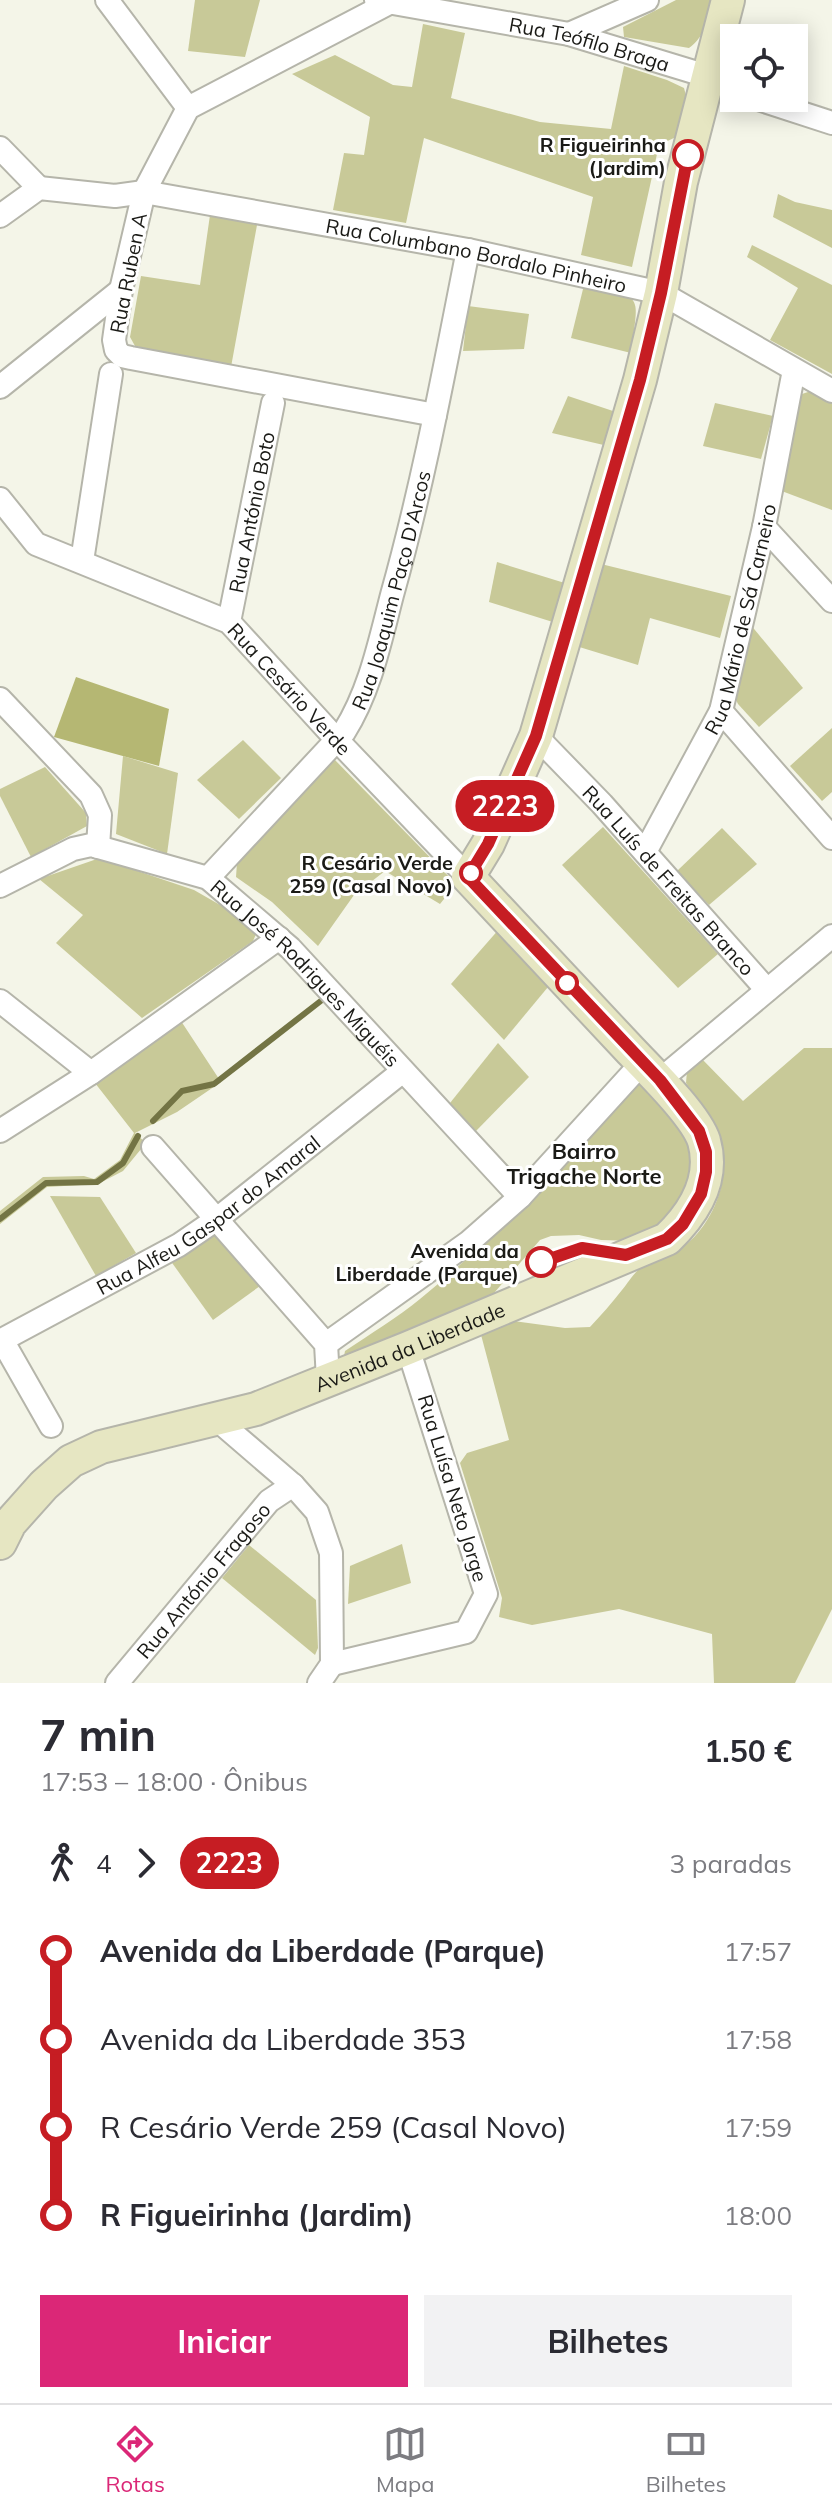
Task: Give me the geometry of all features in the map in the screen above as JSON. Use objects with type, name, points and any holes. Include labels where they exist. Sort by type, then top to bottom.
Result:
[{"type":"street","points":[[107,0],[188,108],[382,1]]},
{"type":"street","points":[[569,34],[647,0]]},
{"type":"street","points":[[726,24],[728,0]]},
{"type":"street","name":"Rua Teófilo Braga","points":[[382,1],[569,34],[720,83]]},
{"type":"street","points":[[468,877],[488,844],[536,736],[640,380],[661,293],[681,182],[720,85]]},
{"type":"street","name":"Rua Ruben A","points":[[188,108],[144,192],[121,290],[114,340],[116,350],[122,356],[435,415]]},
{"type":"street","points":[[798,112],[832,123]]},
{"type":"street","points":[[0,148],[39,188],[0,216]]},
{"type":"street","name":"Rua Columbano Bordalo Pinheiro","points":[[39,188],[115,196],[144,192],[468,250],[661,293],[832,391]]},
{"type":"street","name":"Rua Joaquim Paço D'Arcos","points":[[208,878],[352,720],[376,654],[404,552],[468,250]]},
{"type":"street","points":[[0,387],[121,290]]},
{"type":"street","name":"Rua Mário de Sá Carneiro","points":[[645,852],[721,711],[764,527],[794,370]]},
{"type":"street","points":[[82,561],[111,374]]},
{"type":"street","name":"Rua António Boto","points":[[229,622],[273,403]]},
{"type":"street","name":"Rua Cesário Verde","points":[[0,499],[36,544],[229,622],[468,877]]},
{"type":"street","points":[[764,527],[832,601]]},
{"type":"street","points":[[0,699],[91,795],[100,815],[98,847]]},
{"type":"street","points":[[721,711],[832,838]]},
{"type":"street","name":"Rua Luís de Freitas Branco","points":[[536,736],[602,804],[767,990]]},
{"type":"street","name":"Rua José Rodrigues Miguéis","points":[[0,886],[73,849],[91,845],[208,878],[279,938],[520,1197]]},
{"type":"street","name":"Avenida da Liberdade","points":[[0,1543],[10,1523],[44,1485],[71,1461],[101,1447],[256,1409],[667,1239],[683,1224],[701,1194],[706,1172],[706,1152],[699,1131],[651,1072],[468,877]]},
{"type":"street","points":[[326,1344],[469,1242],[651,1072],[767,990],[832,936]]},
{"type":"street","points":[[0,1131],[91,1073],[279,938]]},
{"type":"street","points":[[0,1001],[91,1073]]},
{"type":"street","name":"Rua Alfeu Gaspar do Amaral","points":[[1,1340],[179,1245],[217,1219],[403,1071]]},
{"type":"street","points":[[153,1147],[326,1344],[328,1379]]},
{"type":"street","points":[[1,1340],[51,1426]]},
{"type":"street","name":"Rua Luísa Neto Jorge","points":[[332,1664],[466,1632],[486,1594],[408,1348]]},
{"type":"street","points":[[215,1418],[293,1485],[317,1512],[331,1553],[332,1664],[319,1683]]},
{"type":"street","name":"Rua António Fragoso","points":[[117,1683],[269,1501],[293,1485]]},
{"type":"green space","points":[[195,0],[260,0],[245,57],[188,51]]},
{"type":"green space","points":[[676,0],[712,0],[702,33],[689,48],[624,37],[623,27]]},
{"type":"green space","points":[[423,24],[465,33],[451,98],[540,122],[611,129],[624,66],[684,88],[688,103],[676,137],[659,145],[632,267],[581,255],[593,197],[424,138],[406,223],[333,210],[344,153],[364,155],[370,117],[292,74],[335,55],[393,85],[412,87]]},
{"type":"green space","points":[[778,194],[795,202],[832,210],[832,248],[773,217]]},
{"type":"green space","points":[[210,215],[257,225],[231,367],[135,346],[130,337],[141,276],[200,285]]},
{"type":"green space","points":[[752,245],[832,285],[832,374],[770,340],[798,288],[747,257]]},
{"type":"green space","points":[[584,285],[628,296],[633,301],[636,318],[631,353],[571,338]]},
{"type":"green space","points":[[468,306],[529,314],[524,349],[463,351]]},
{"type":"green space","points":[[814,390],[832,400],[832,510],[779,490],[802,394]]},
{"type":"green space","points":[[568,396],[616,412],[608,446],[552,433]]},
{"type":"green space","points":[[715,403],[773,416],[761,459],[703,446]]},
{"type":"green space","points":[[497,562],[568,584],[556,623],[489,602]]},
{"type":"green space","points":[[601,564],[731,596],[720,638],[650,618],[638,665],[576,646]]},
{"type":"green space","points":[[750,624],[803,688],[759,727],[738,704],[732,692]]},
{"type":"green space","points":[[76,677],[169,709],[159,766],[54,737]]},
{"type":"green space","points":[[832,728],[832,792],[822,801],[790,766]]},
{"type":"green space","points":[[243,740],[281,778],[239,819],[197,780]]},
{"type":"green space","points":[[123,756],[178,773],[167,854],[116,834]]},
{"type":"green space","points":[[334,759],[456,884],[440,904],[385,871],[354,895],[318,946],[272,902],[236,877],[237,863]]},
{"type":"green space","points":[[45,767],[86,813],[87,826],[31,857],[0,796],[0,789]]},
{"type":"green space","points":[[603,827],[718,954],[678,988],[562,865]]},
{"type":"green space","points":[[722,828],[757,864],[709,905],[677,871]]},
{"type":"green space","points":[[102,859],[194,890],[255,925],[257,932],[253,941],[142,1018],[56,943],[83,915],[39,879]]},
{"type":"green space","points":[[500,928],[553,981],[504,1040],[451,984]]},
{"type":"green space","points":[[181,1021],[221,1082],[177,1112],[135,1133],[146,1143],[123,1171],[98,1184],[47,1187],[0,1224],[0,1211],[43,1177],[84,1176],[94,1179],[120,1160],[134,1133],[95,1083]]},
{"type":"green space","points":[[498,1043],[529,1077],[476,1131],[450,1103]]},
{"type":"green space","points":[[804,1048],[832,1048],[832,1609],[795,1683],[714,1683],[712,1634],[619,1609],[532,1625],[499,1617],[502,1598],[460,1463],[467,1453],[509,1440],[480,1331],[506,1320],[565,1328],[590,1327],[639,1269],[690,1241],[714,1207],[722,1181],[724,1153],[715,1125],[686,1083],[687,1071],[701,1058],[743,1101]]},
{"type":"green space","points":[[640,1079],[686,1132],[695,1169],[672,1221],[633,1241],[601,1240],[579,1235],[551,1236],[540,1240],[488,1300],[344,1356],[345,1351],[411,1306],[479,1248],[589,1137]]},
{"type":"green space","points":[[50,1196],[100,1197],[136,1253],[96,1276]]},
{"type":"green space","points":[[217,1232],[260,1286],[213,1320],[170,1260]]},
{"type":"green space","points":[[402,1544],[411,1583],[348,1604],[350,1566]]},
{"type":"green space","points":[[249,1545],[316,1600],[318,1648],[315,1655],[222,1578]]},
{"type":"waterway","points":[[153,1121],[182,1091],[214,1084],[322,1000]]},
{"type":"waterway","points":[[0,1219],[46,1183],[97,1182],[123,1163],[138,1136]]},
{"type":"bus line","name":"2223","points":[[541,1262],[582,1248],[626,1255],[667,1239],[694,1208],[706,1172],[706,1152],[699,1131],[660,1080],[468,877],[488,844],[536,736],[640,380],[688,155]]},
{"type":"place","name":"R Figueirinha (Jardim)","points":[[688,155]]},
{"type":"place","name":"R Cesário Verde 259 (Casal Novo)","points":[[471,873]]},
{"type":"place","name":"Avenida da Liberdade (Parque)","points":[[541,1262]]},
{"type":"district","name":"Bairro Trigache Norte","points":[[584,1164]]}]
